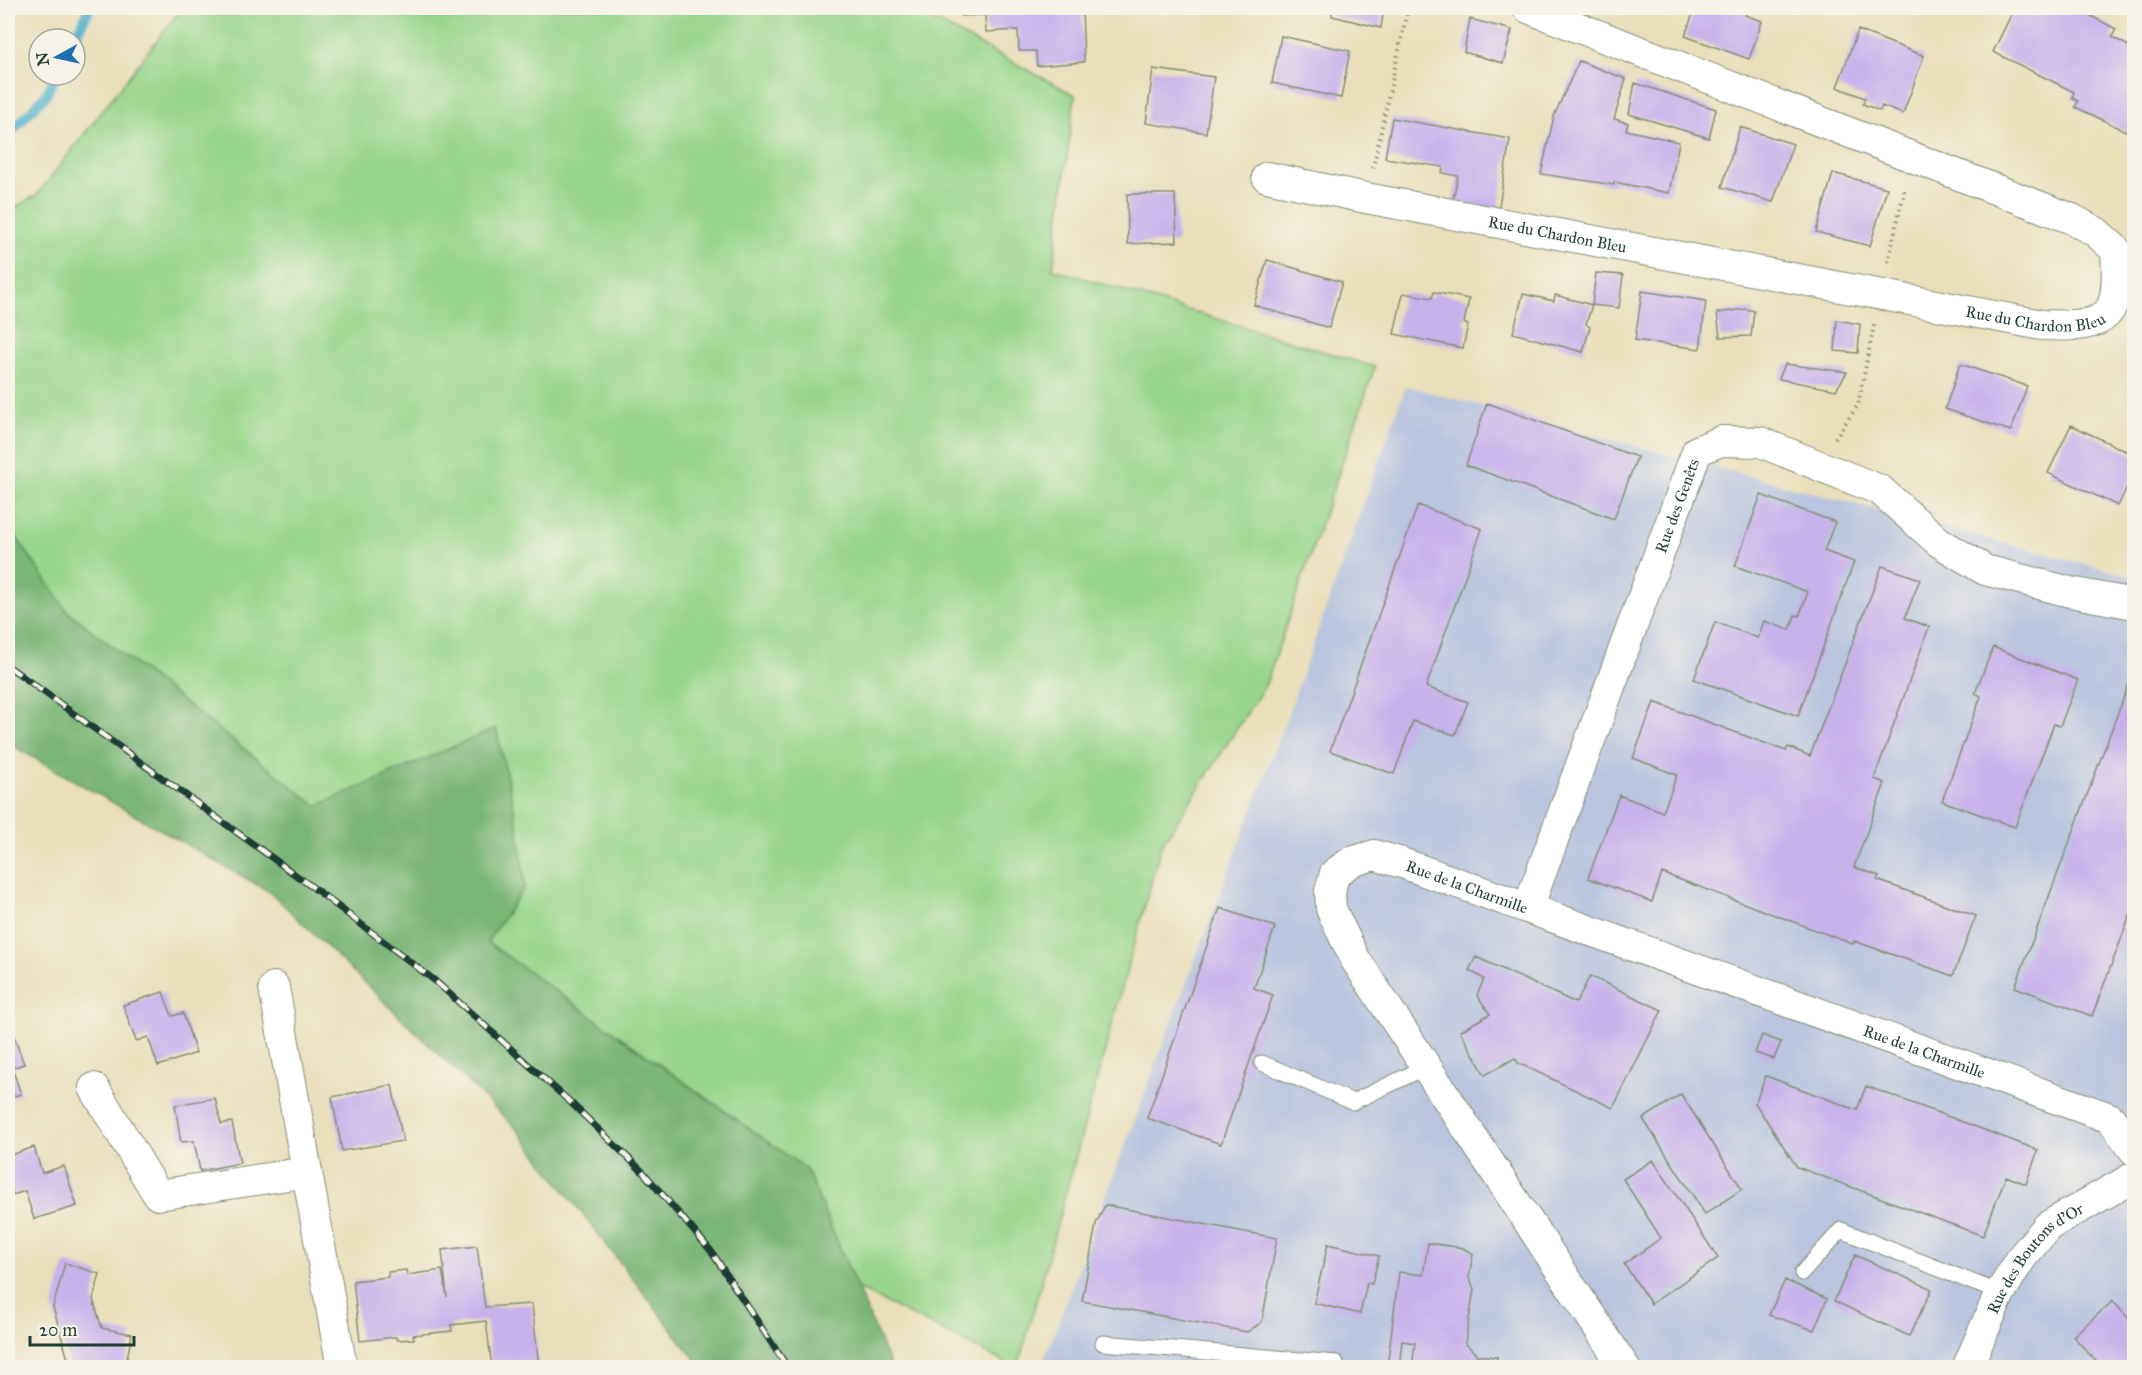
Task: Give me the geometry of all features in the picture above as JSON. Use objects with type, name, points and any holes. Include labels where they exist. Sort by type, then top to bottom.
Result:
[{"type":"street","name":"Rue du Chardon Bleu","points":[[1267,177],[1366,198],[2042,325],[2076,327],[2101,320],[2115,303],[2118,280],[2116,249],[2096,232],[2072,219],[1528,8]]},
{"type":"street","name":"Rue des Genêts","points":[[1527,908],[1697,451],[1721,441],[1760,442],[1880,490],[1939,542],[1985,570],[2070,592],[2134,604]]},
{"type":"street","name":"Rue de la Charmille","points":[[1625,1368],[1428,1066],[1355,959],[1331,909],[1330,891],[1335,873],[1351,862],[1374,855],[1402,863],[2110,1118],[2134,1150]]},
{"type":"street","points":[[274,987],[342,1368]]},
{"type":"street","points":[[94,1088],[158,1195],[307,1172]]},
{"type":"street","name":"Rue des Boutons d'Or","points":[[1967,1368],[2000,1293],[2022,1257],[2048,1226],[2134,1177]]},
{"type":"lane","points":[[1262,1063],[1353,1102],[1428,1066]]},
{"type":"lane","points":[[1802,1273],[1841,1230],[2000,1293]]},
{"type":"lane","points":[[1103,1343],[1336,1363],[1336,1368]]},
{"type":"path","points":[[1366,198],[1408,8]]},
{"type":"shaded area","points":[[1406,386],[2134,577],[2134,1367],[1041,1368],[1288,714]]},
{"type":"green space","points":[[182,8],[911,8],[1075,95],[1053,269],[1375,367],[1266,684],[1161,846],[1018,1367],[857,1288],[806,1169],[487,942],[525,886],[517,822],[496,729],[317,806],[67,611],[8,525],[8,211],[37,195]]},
{"type":"green space","points":[[8,525],[67,611],[317,806],[496,728],[517,822],[525,886],[487,942],[806,1169],[891,1367],[701,1367],[516,1128],[270,892],[8,743]]},
{"type":"building","points":[[955,8],[1082,8],[1084,62],[1037,66],[1036,51],[1019,51],[1018,30],[986,32],[985,15],[961,16]]},
{"type":"building","points":[[1332,8],[1384,8],[1381,28],[1332,16]]},
{"type":"building","points":[[1695,8],[1748,8],[1745,15],[1762,21],[1749,59],[1685,36]]},
{"type":"building","points":[[2007,8],[2076,8],[2116,29],[2112,37],[2134,49],[2134,135],[2075,107],[2078,101],[2072,98],[2074,92],[1993,52],[2013,11]]},
{"type":"building","points":[[1470,19],[1512,30],[1503,63],[1464,52]]},
{"type":"building","points":[[1858,30],[1924,56],[1903,114],[1882,106],[1880,111],[1863,104],[1865,98],[1837,87]]},
{"type":"building","points":[[1281,36],[1350,51],[1341,98],[1272,83]]},
{"type":"building","points":[[1579,61],[1626,79],[1614,119],[1628,123],[1626,130],[1679,142],[1669,193],[1614,182],[1614,185],[1541,174],[1554,116]]},
{"type":"building","points":[[1153,69],[1214,77],[1206,133],[1146,123]]},
{"type":"building","points":[[1635,83],[1716,109],[1709,138],[1629,114]]},
{"type":"building","points":[[1392,118],[1510,139],[1498,212],[1452,204],[1458,176],[1442,173],[1443,167],[1385,158]]},
{"type":"building","points":[[1740,127],[1793,144],[1773,202],[1722,187]]},
{"type":"building","points":[[1833,173],[1887,188],[1870,246],[1816,232]]},
{"type":"building","points":[[1127,194],[1175,194],[1177,242],[1128,244]]},
{"type":"building","points":[[1267,260],[1342,282],[1329,328],[1254,305]]},
{"type":"building","points":[[1596,273],[1623,275],[1619,308],[1592,305]]},
{"type":"building","points":[[1642,291],[1706,301],[1700,349],[1635,340]]},
{"type":"building","points":[[1434,292],[1469,299],[1464,323],[1468,325],[1463,348],[1394,334],[1403,293],[1432,298]]},
{"type":"building","points":[[1523,294],[1554,301],[1555,295],[1592,305],[1586,324],[1590,327],[1583,352],[1513,333]]},
{"type":"building","points":[[1746,309],[1754,311],[1751,336],[1720,337],[1717,313]]},
{"type":"building","points":[[1837,320],[1860,324],[1858,353],[1835,351]]},
{"type":"building","points":[[1785,364],[1847,372],[1836,390],[1779,379]]},
{"type":"building","points":[[1960,364],[2027,386],[2011,431],[1945,409]]},
{"type":"building","points":[[1487,403],[1637,457],[1614,519],[1466,465]]},
{"type":"building","points":[[2071,425],[2134,455],[2134,472],[2118,506],[2048,473]]},
{"type":"building","points":[[1761,495],[1835,522],[1824,551],[1854,562],[1798,716],[1694,679],[1715,622],[1758,638],[1764,621],[1790,630],[1795,615],[1799,616],[1808,592],[1735,566]]},
{"type":"building","points":[[1418,505],[1482,529],[1426,687],[1468,702],[1455,735],[1413,721],[1394,774],[1330,751]]},
{"type":"building","points":[[1882,566],[1920,579],[1905,618],[1929,627],[1874,779],[1885,783],[1854,867],[1879,876],[1877,880],[1976,916],[1953,976],[1854,941],[1853,944],[1662,873],[1652,902],[1588,878],[1619,795],[1663,812],[1677,775],[1633,758],[1654,702],[1786,751],[1788,747],[1810,756]]},
{"type":"building","points":[[1993,647],[2078,680],[2060,726],[2054,724],[2015,827],[1942,801],[1981,696],[1975,693]]},
{"type":"building","points":[[2134,670],[2134,905],[2092,1016],[2015,987]]},
{"type":"building","points":[[1220,908],[1275,927],[1254,988],[1273,995],[1221,1144],[1147,1118]]},
{"type":"building","points":[[1476,957],[1576,1003],[1590,976],[1662,1010],[1613,1108],[1518,1063],[1515,1058],[1485,1075],[1460,1031],[1490,1014],[1477,995],[1484,979],[1469,970]]},
{"type":"building","points":[[163,992],[172,1016],[183,1013],[196,1053],[158,1066],[148,1037],[136,1041],[123,1005]]},
{"type":"building","points":[[10,1025],[24,1064],[12,1068],[21,1094],[8,1098],[8,1026]]},
{"type":"building","points":[[1762,1035],[1781,1042],[1774,1059],[1755,1053]]},
{"type":"building","points":[[1766,1076],[1857,1110],[1866,1086],[2038,1150],[2026,1184],[2006,1176],[1983,1236],[1797,1167],[1755,1103]]},
{"type":"building","points":[[392,1085],[403,1141],[342,1151],[332,1097]]},
{"type":"building","points":[[1681,1094],[1742,1189],[1705,1214],[1643,1119]]},
{"type":"building","points":[[215,1098],[221,1124],[232,1122],[240,1163],[200,1171],[194,1141],[181,1142],[175,1105]]},
{"type":"building","points":[[34,1147],[42,1173],[64,1166],[77,1206],[34,1219],[25,1191],[13,1195],[8,1177],[8,1156]]},
{"type":"building","points":[[1653,1160],[1718,1258],[1651,1304],[1624,1264],[1661,1238],[1623,1179]]},
{"type":"building","points":[[1105,1205],[1277,1238],[1262,1322],[1247,1332],[1082,1301],[1096,1224]]},
{"type":"building","points":[[1428,1243],[1463,1248],[1473,1254],[1469,1278],[1474,1289],[1465,1343],[1477,1355],[1497,1357],[1495,1368],[1412,1368],[1415,1343],[1402,1341],[1399,1368],[1387,1368],[1399,1272],[1423,1275]]},
{"type":"building","points":[[1328,1244],[1379,1256],[1372,1284],[1367,1283],[1360,1314],[1314,1303]]},
{"type":"building","points":[[477,1246],[485,1307],[532,1304],[539,1367],[492,1368],[486,1321],[451,1325],[452,1331],[413,1335],[414,1339],[397,1340],[396,1337],[360,1341],[353,1281],[388,1277],[388,1272],[406,1270],[407,1275],[442,1270],[447,1297],[442,1250]]},
{"type":"building","points":[[1855,1255],[1932,1289],[1909,1336],[1834,1301]]},
{"type":"building","points":[[65,1263],[100,1274],[93,1299],[102,1328],[132,1334],[125,1368],[92,1368],[69,1363],[53,1307]]},
{"type":"building","points":[[1785,1280],[1827,1299],[1814,1330],[1769,1315]]},
{"type":"building","points":[[2113,1301],[2134,1325],[2134,1368],[2102,1368],[2073,1336]]},
{"type":"waterway","points":[[80,27],[90,8]]},
{"type":"waterway","points":[[8,135],[46,95],[50,87]]},
{"type":"railway","points":[[8,666],[315,889],[434,980],[569,1101],[643,1172],[711,1251],[788,1368]]}]
